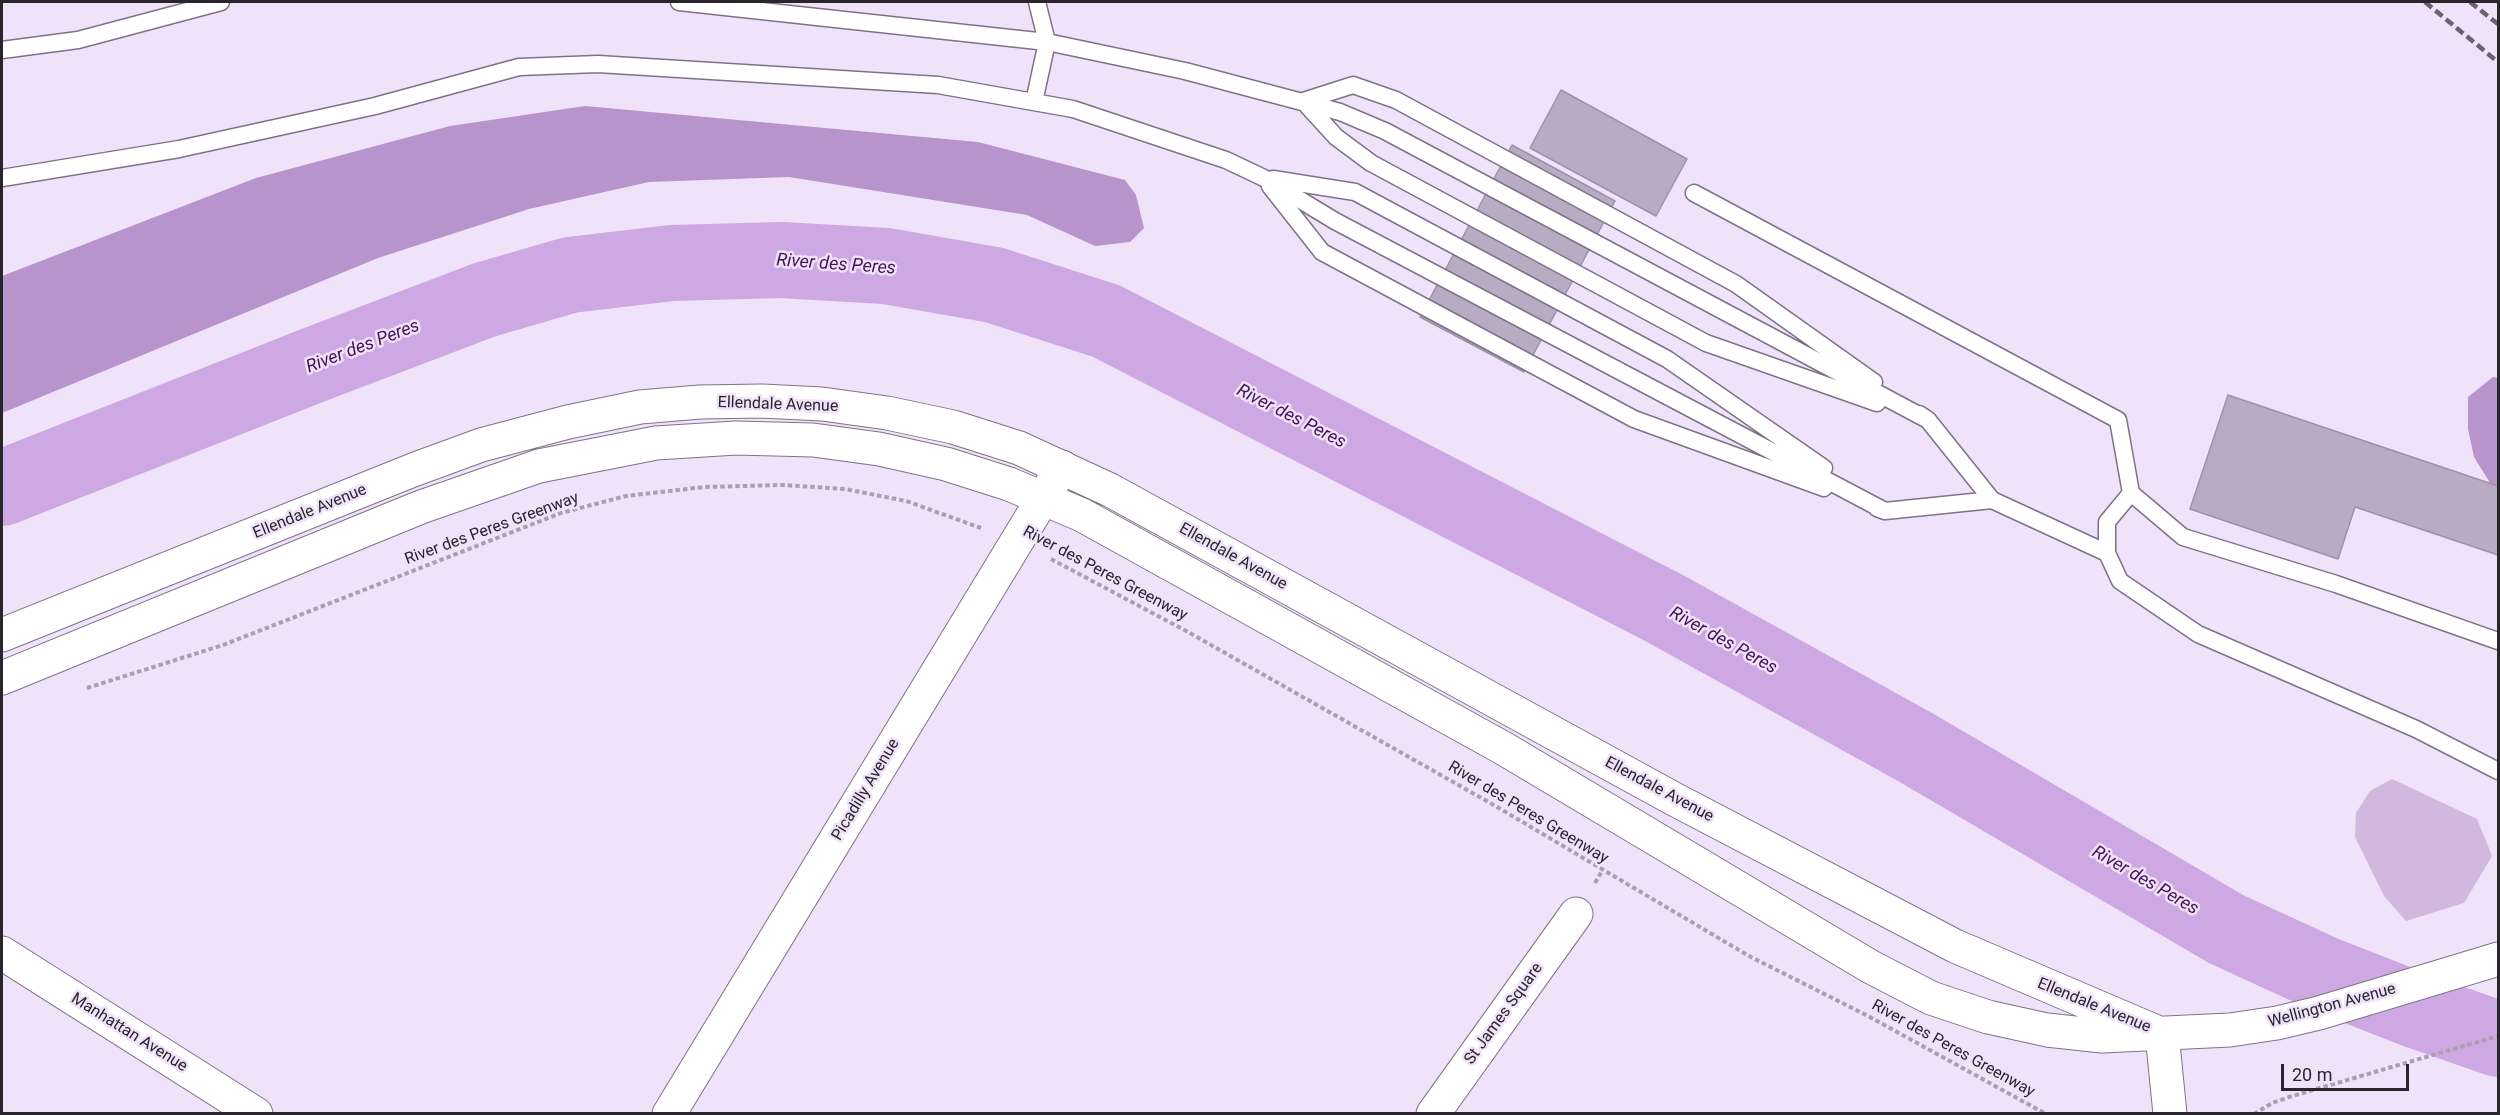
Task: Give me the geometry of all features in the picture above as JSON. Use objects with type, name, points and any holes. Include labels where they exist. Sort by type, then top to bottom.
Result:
[{"type":"main road","name":"Ellendale Avenue","points":[[2,635],[472,449],[568,422],[640,407],[700,402],[762,401],[822,404],[887,413],[953,427],[1019,448],[1062,467],[1174,524],[1674,799],[1954,946],[2051,989],[2167,1034]]},
{"type":"main road","name":"Ellendale Avenue","points":[[2,678],[421,507],[539,466],[656,443],[736,438],[813,440],[879,449],[946,464],[1045,498],[1092,521],[1503,748],[1871,966],[1931,998],[1988,1017],[2047,1030],[2102,1036],[2167,1034]]},
{"type":"main road","name":"Picadilly Avenue","points":[[669,1113],[1062,467]]},
{"type":"main road","name":"St James Square","points":[[1433,1113],[1576,914]]},
{"type":"main road","name":"Manhattan Avenue","points":[[2,953],[255,1113]]},
{"type":"main road","name":"Wellington Avenue","points":[[2167,1034],[2242,1028],[2319,1013],[2499,959]]},
{"type":"main road","points":[[2167,1034],[2170,1113]]},
{"type":"lane","points":[[2,50],[78,40],[221,2]]},
{"type":"lane","points":[[679,2],[1047,42],[1185,70],[1340,112],[1385,131],[1928,420]]},
{"type":"lane","points":[[1034,102],[1047,42],[1037,2]]},
{"type":"lane","points":[[2,178],[179,149],[375,106],[519,67],[598,64],[938,85],[1073,109],[1226,160],[1264,178],[1335,221],[1886,511]]},
{"type":"lane","points":[[1304,101],[1353,85],[1396,100],[1736,284],[1928,420],[1992,500],[2107,553]]},
{"type":"lane","points":[[1304,101],[1336,137],[1371,163],[1706,344],[1928,420]]},
{"type":"lane","points":[[1264,178],[1322,252],[1634,418],[1886,511],[1992,500]]},
{"type":"lane","points":[[1264,178],[1355,192],[1501,270],[1667,359],[1886,511]]},
{"type":"lane","points":[[1694,193],[2118,420],[2131,493],[2183,537],[2336,584],[2499,641]]},
{"type":"lane","points":[[2131,493],[2107,522],[2107,553],[2120,581],[2198,634],[2416,729],[2499,771]]},
{"type":"path","name":"River des Peres Greenway","points":[[78,691],[223,645],[561,513],[626,496],[704,487],[782,485],[845,489],[906,501],[1018,541],[1188,632],[1492,804],[1749,956],[1869,1016],[2046,1113]]},
{"type":"path","points":[[2253,1113],[2289,1097],[2499,1036]]},
{"type":"shaded area","points":[[585,106],[978,142],[1125,180],[1136,195],[1144,228],[1130,242],[1095,246],[1027,215],[789,177],[649,182],[529,209],[378,258],[2,413],[2,276],[256,178],[450,126]]},
{"type":"shaded area","points":[[2493,377],[2498,378],[2498,486],[2490,483],[2474,457],[2468,429],[2468,397]]},
{"type":"shaded area","points":[[2392,779],[2477,819],[2492,856],[2464,903],[2406,921],[2384,896],[2355,837],[2356,813],[2370,791]]},
{"type":"building","points":[[1561,90],[1687,159],[1656,216],[1530,148]]},
{"type":"building","points":[[1512,145],[1615,201],[1524,372],[1420,317]]},
{"type":"building","points":[[2228,395],[2498,486],[2498,555],[2355,507],[2338,559],[2190,509]]},
{"type":"waterway","name":"River des Peres","points":[[2,488],[484,300],[570,275],[672,263],[781,260],[886,266],[994,285],[1106,321],[1664,608],[1915,747],[2226,929],[2326,975],[2498,1039]]},
{"type":"railway","points":[[2425,2],[2498,62]]},
{"type":"railway","points":[[2470,2],[2498,24]]}]
